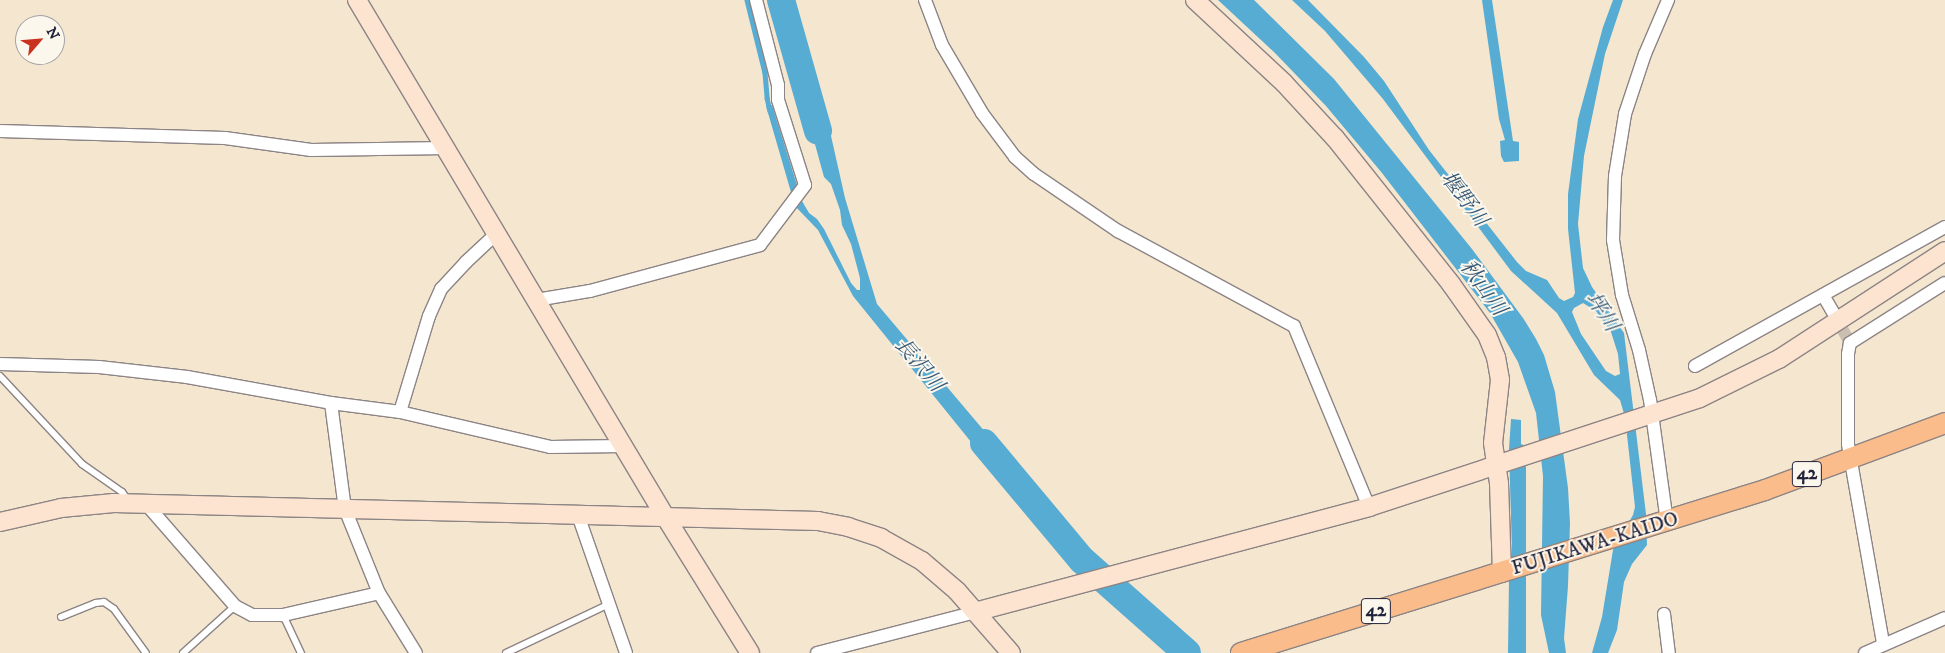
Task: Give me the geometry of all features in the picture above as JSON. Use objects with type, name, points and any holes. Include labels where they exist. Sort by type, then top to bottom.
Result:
[{"type":"main road","name":"FUJIKAWA-KAIDO","points":[[1241,653],[1765,490],[1945,423]]},
{"type":"street","points":[[357,0],[666,518],[750,653]]},
{"type":"street","points":[[536,300],[590,291],[760,245],[805,185],[778,100],[778,85],[756,0]]},
{"type":"street","points":[[925,0],[942,45],[982,113],[1015,157],[1034,174],[1118,231],[1294,326],[1369,507]]},
{"type":"street","points":[[1195,0],[1284,83],[1334,138],[1451,284],[1487,336],[1496,357],[1500,380],[1493,443],[1502,463],[1499,483],[1506,572]]},
{"type":"street","points":[[1667,522],[1652,415],[1639,350],[1622,295],[1613,240],[1615,176],[1625,114],[1645,54],[1668,0]]},
{"type":"street","points":[[0,131],[224,138],[311,150],[446,148]]},
{"type":"street","points":[[1696,366],[1945,227]]},
{"type":"street","points":[[400,412],[429,316],[441,289],[497,233]]},
{"type":"street","points":[[817,653],[1369,507],[1700,398],[1779,359],[1945,251]]},
{"type":"street","points":[[1883,643],[1848,444],[1848,354],[1850,342],[1945,283]]},
{"type":"street","points":[[1823,295],[1833,312]]},
{"type":"street","points":[[0,364],[99,367],[187,377],[332,403],[400,412],[550,447],[623,446]]},
{"type":"street","points":[[332,403],[345,509],[379,593],[416,653]]},
{"type":"street","points":[[0,522],[61,508],[114,503],[818,521],[848,526],[881,538],[922,561],[956,591],[1011,653]]},
{"type":"street","points":[[138,504],[235,606],[252,615],[283,615],[379,593]]},
{"type":"street","points":[[578,515],[626,653]]},
{"type":"street","points":[[1664,614],[1669,653]]},
{"type":"street","points":[[1865,653],[1883,643],[1945,618]]},
{"type":"lane","points":[[0,376],[82,464],[138,504]]},
{"type":"lane","points":[[62,617],[96,603],[104,602],[114,609],[146,653]]},
{"type":"lane","points":[[506,653],[609,604]]},
{"type":"lane","points":[[183,653],[235,606]]},
{"type":"lane","points":[[283,615],[302,653]]},
{"type":"water","name":"秋山川","points":[[1218,0],[1254,0],[1334,79],[1472,249],[1523,318],[1536,339],[1544,355],[1555,392],[1568,488],[1570,523],[1564,638],[1566,653],[1549,653],[1541,615],[1543,476],[1536,413],[1518,362],[1490,313],[1382,173],[1326,106],[1275,53]]},
{"type":"water","points":[[1292,0],[1308,0],[1364,57],[1384,81],[1429,150],[1517,262],[1526,271],[1547,280],[1559,298],[1564,301],[1573,297],[1575,293],[1568,229],[1568,194],[1578,119],[1603,27],[1613,0],[1623,0],[1605,54],[1584,156],[1578,224],[1583,268],[1592,287],[1624,333],[1646,514],[1647,545],[1632,564],[1624,582],[1617,630],[1608,653],[1592,653],[1602,617],[1613,550],[1633,515],[1635,507],[1625,417],[1620,400],[1594,375],[1557,313],[1511,271],[1383,99],[1325,31]],"holes":[[[1583,303],[1596,311],[1611,332],[1618,354],[1620,374],[1615,376],[1606,371],[1581,334],[1572,312],[1574,308]]]},
{"type":"water","points":[[1482,0],[1492,0],[1513,141],[1519,142],[1519,161],[1504,162],[1501,156],[1500,141],[1505,140],[1499,119]]},
{"type":"water","points":[[812,95],[822,123],[829,127],[845,198],[877,304],[1013,465],[1001,479],[853,296],[818,230],[795,206],[766,106],[772,105],[802,201],[809,213],[817,219],[824,229],[851,283],[857,290],[860,290],[860,278],[851,244],[842,225],[840,210],[831,184],[824,177],[802,97]]},
{"type":"water","points":[[1511,419],[1521,420],[1521,444],[1526,446],[1526,653],[1508,653],[1509,578],[1512,552],[1509,449]]},
{"type":"waterway","points":[[747,0],[765,73],[770,111]]},
{"type":"waterway","name":"長沢川","points":[[781,0],[818,131]]},
{"type":"waterway","name":"長沢川","points":[[984,443],[1082,560],[1187,653]]},
{"type":"tunnel","points":[[1834,314],[1850,343]]},
{"type":"water label","name":"堰野川","points":[[1464,199]]},
{"type":"water label","name":"坪川","points":[[1602,312]]}]
